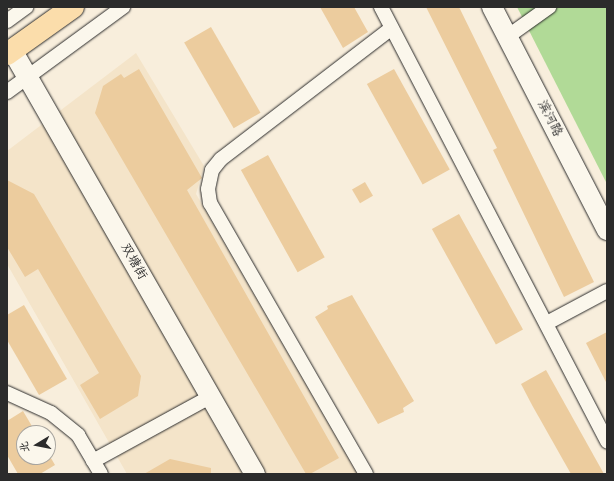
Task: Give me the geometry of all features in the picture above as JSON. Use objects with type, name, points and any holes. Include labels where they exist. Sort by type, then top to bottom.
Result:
[{"type":"main road","points":[[9,52],[73,7]]},
{"type":"street","points":[[7,21],[26,7]]},
{"type":"street","points":[[7,92],[123,7]]},
{"type":"street","points":[[381,7],[547,323],[607,442]]},
{"type":"street","name":"滨河路","points":[[492,7],[607,230]]},
{"type":"street","points":[[507,37],[540,17],[550,7]]},
{"type":"street","points":[[366,474],[210,203],[208,189],[212,170],[221,159],[392,28]]},
{"type":"street","name":"双塘街","points":[[9,52],[27,76],[255,474]]},
{"type":"street","points":[[547,323],[607,291]]},
{"type":"street","points":[[7,393],[51,413],[78,435],[101,474]]},
{"type":"street","points":[[93,462],[210,397]]},
{"type":"shaded area","points":[[136,53],[204,166],[196,194],[358,474],[127,474],[7,264],[7,151]]},
{"type":"green space","points":[[517,7],[607,7],[607,184]]},
{"type":"building","points":[[320,7],[354,7],[368,32],[343,48]]},
{"type":"building","points":[[426,7],[459,7],[594,282],[564,297],[493,150],[497,148]]},
{"type":"building","points":[[211,27],[260,113],[234,128],[184,42]]},
{"type":"building","points":[[139,69],[202,178],[187,190],[339,458],[310,474],[306,474],[95,113],[103,86],[121,74],[124,78]]},
{"type":"building","points":[[394,69],[450,170],[423,185],[367,84]]},
{"type":"building","points":[[268,155],[325,257],[298,272],[241,170]]},
{"type":"building","points":[[7,180],[34,194],[141,376],[138,396],[100,419],[80,385],[99,373],[38,269],[25,277],[7,247]]},
{"type":"building","points":[[365,182],[373,196],[360,203],[352,190]]},
{"type":"building","points":[[459,214],[523,329],[496,344],[432,229]]},
{"type":"building","points":[[352,295],[414,401],[403,408],[404,412],[378,424],[315,317],[328,309],[327,306]]},
{"type":"building","points":[[24,305],[67,379],[39,395],[7,340],[7,315]]},
{"type":"building","points":[[607,332],[607,384],[586,343]]},
{"type":"building","points":[[546,370],[604,474],[571,474],[532,405],[521,384]]},
{"type":"building","points":[[23,411],[31,425],[16,425],[16,465],[55,465],[40,474],[18,474],[7,455],[7,421]]},
{"type":"building","points":[[170,459],[211,468],[211,474],[144,474]]}]
